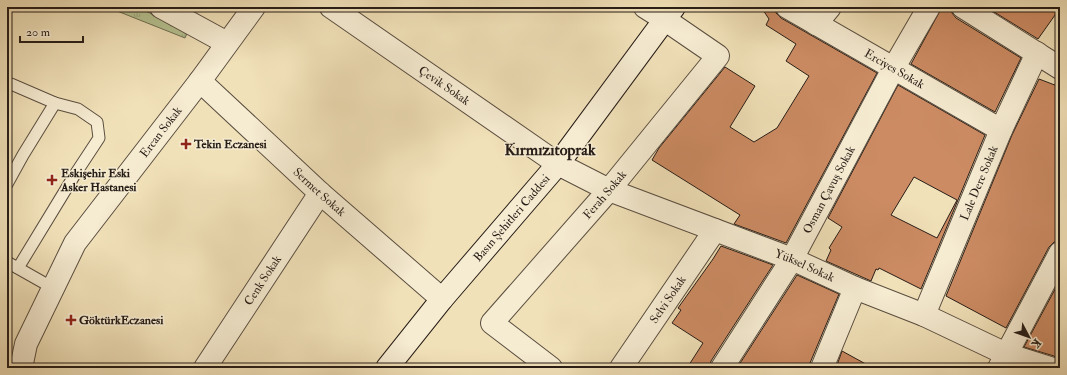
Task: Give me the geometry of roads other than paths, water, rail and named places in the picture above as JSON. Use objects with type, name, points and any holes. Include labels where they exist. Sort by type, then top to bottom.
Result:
[{"type":"street","points":[[160,7],[227,43]]},
{"type":"street","name":"Ercan Sokak","points":[[21,368],[26,344],[75,243],[200,82],[254,7]]},
{"type":"street","name":"Çevik Sokak","points":[[331,7],[558,164]]},
{"type":"street","points":[[645,7],[669,13]]},
{"type":"street","name":"Erciyes Sokak","points":[[787,7],[1001,130]]},
{"type":"street","points":[[816,24],[830,7]]},
{"type":"street","name":"Osman Çavuş Sokak","points":[[722,368],[792,259],[893,68],[929,7]]},
{"type":"street","points":[[963,7],[1060,68]]},
{"type":"street","name":"Basın Şehitleri Caddesi","points":[[386,368],[442,299],[558,164],[669,13]]},
{"type":"street","name":"Ferah Sokak","points":[[551,368],[492,323],[608,190],[718,56],[669,13]]},
{"type":"street","name":"Lale Dere Sokak","points":[[924,315],[1001,130],[1037,53]]},
{"type":"street","name":"Sermet Sokak","points":[[200,82],[320,193],[442,299]]},
{"type":"street","name":"Yüksel Sokak","points":[[558,164],[608,190],[792,259],[855,288],[924,315],[1003,361],[1050,368]]},
{"type":"street","name":"Cenk Sokak","points":[[205,368],[320,193]]},
{"type":"street","name":"Selvi Sokak","points":[[621,368],[715,230]]},
{"type":"street","points":[[1003,361],[1060,253]]},
{"type":"street","points":[[822,368],[855,288]]},
{"type":"lane","points":[[11,84],[55,103],[78,109],[97,122],[99,138],[18,268]]},
{"type":"lane","points":[[7,184],[23,154],[55,103]]},
{"type":"lane","points":[[7,262],[53,288]]},
{"type":"place","name":"Tekin Eczanesi","points":[[186,144]]},
{"type":"place","name":"Eskişehir Eski Asker Hastanesi","points":[[52,180]]},
{"type":"place","name":"GöktürkEczanesi","points":[[71,320]]},
{"type":"district","name":"Kırmızıtoprak","points":[[550,149]]}]
